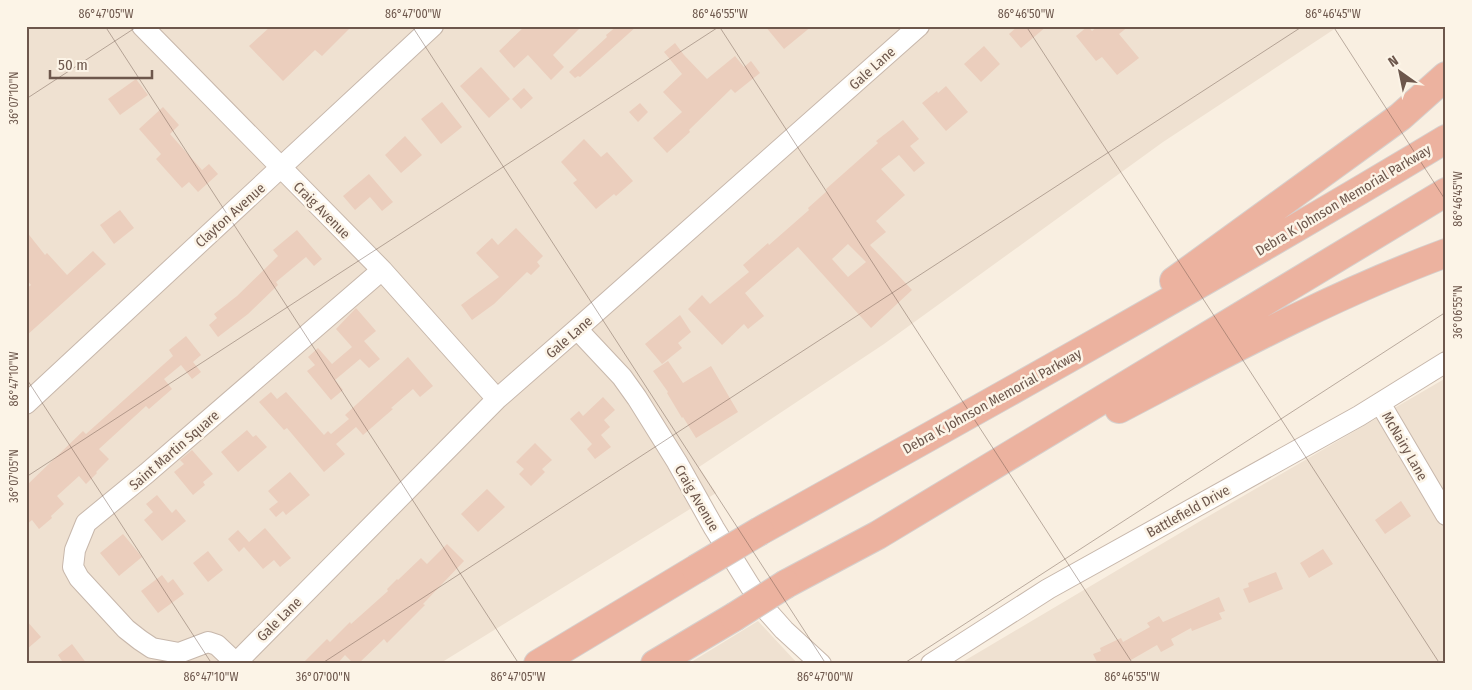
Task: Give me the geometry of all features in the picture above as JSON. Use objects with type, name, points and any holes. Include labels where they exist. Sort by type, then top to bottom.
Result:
[{"type":"highway","points":[[1011,391],[1185,273],[1400,117],[1446,76]]},
{"type":"highway","name":"Debra K Johnson Memorial Parkway","points":[[538,664],[760,530],[1011,391],[1296,229],[1446,139]]},
{"type":"highway","points":[[878,535],[1446,192]]},
{"type":"highway","points":[[655,664],[786,584],[878,535],[1306,313],[1362,287],[1446,253]]},
{"type":"street","name":"Craig Avenue","points":[[142,26],[382,270],[497,399]]},
{"type":"street","name":"Clayton Avenue","points":[[26,404],[433,26]]},
{"type":"street","name":"Gale Lane","points":[[236,663],[497,399],[918,26]]},
{"type":"street","name":"Saint Martin Square","points":[[236,663],[217,645],[208,642],[179,653],[152,648],[126,629],[79,578],[73,567],[75,550],[86,524],[148,473],[382,270]]},
{"type":"street","name":"Craig Avenue","points":[[577,330],[622,377],[637,398],[714,528],[768,612],[788,634],[821,664]]},
{"type":"street","name":"Battlefield Drive","points":[[931,664],[1048,589],[1305,446],[1446,362]]},
{"type":"street","name":"McNairy Lane","points":[[1380,403],[1446,515]]},
{"type":"shaded area","points":[[26,26],[1339,26],[1163,142],[884,344],[699,467],[716,493],[439,664],[26,664]]},
{"type":"shaded area","points":[[1446,378],[1446,664],[959,664],[1202,520]]},
{"type":"shaded area","points":[[758,621],[798,664],[688,664]]},
{"type":"building","points":[[271,26],[352,26],[322,56],[315,50],[283,81],[249,46]]},
{"type":"building","points":[[525,26],[582,26],[553,55],[564,67],[551,80],[528,55],[514,68],[499,51]]},
{"type":"building","points":[[617,26],[637,26],[580,77],[575,78],[569,72]]},
{"type":"building","points":[[765,26],[812,26],[784,49]]},
{"type":"building","points":[[1018,26],[1047,26],[1021,48],[1009,34]]},
{"type":"building","points":[[1088,26],[1092,31],[1098,26],[1129,26],[1119,34],[1139,58],[1117,75],[1102,57],[1096,61],[1076,36]]},
{"type":"building","points":[[675,43],[707,79],[735,56],[744,67],[751,61],[760,73],[735,93],[731,89],[667,153],[653,138],[682,112],[663,92],[682,74],[664,52]]},
{"type":"building","points":[[984,46],[1000,64],[981,82],[964,64]]},
{"type":"building","points":[[481,67],[510,99],[489,118],[460,86]]},
{"type":"building","points":[[136,79],[148,95],[120,115],[108,99]]},
{"type":"building","points":[[946,86],[968,112],[946,131],[922,103]]},
{"type":"building","points":[[524,88],[533,98],[521,109],[512,99]]},
{"type":"building","points":[[442,102],[462,127],[441,144],[421,119]]},
{"type":"building","points":[[640,103],[648,112],[638,122],[629,112]]},
{"type":"building","points":[[163,107],[179,125],[170,134],[202,170],[209,164],[218,174],[198,192],[189,182],[182,188],[156,159],[161,154],[139,129]]},
{"type":"building","points":[[903,120],[919,139],[910,146],[925,163],[914,172],[899,155],[881,169],[905,195],[876,221],[886,232],[870,245],[912,290],[871,328],[798,247],[745,293],[764,316],[748,329],[744,324],[722,345],[688,309],[702,295],[710,304],[749,272],[743,265],[809,210],[808,208],[827,191],[826,189],[878,143],[876,141]],"holes":[[[848,244],[866,262],[848,277],[832,259]]]},
{"type":"building","points":[[405,136],[422,155],[401,173],[385,155]]},
{"type":"building","points":[[584,139],[601,157],[607,152],[633,181],[616,196],[614,194],[596,209],[573,183],[577,180],[561,162]]},
{"type":"building","points":[[369,174],[393,202],[382,211],[370,197],[355,210],[343,196]]},
{"type":"building","points":[[120,210],[134,228],[114,244],[100,225]]},
{"type":"building","points":[[516,228],[543,256],[537,262],[540,266],[531,275],[527,272],[494,304],[472,320],[461,305],[499,277],[476,253],[492,238],[498,245]]},
{"type":"building","points":[[297,230],[322,259],[314,266],[306,257],[276,282],[278,285],[248,314],[218,337],[209,325],[217,318],[214,314],[237,296],[278,256],[273,250]]},
{"type":"building","points":[[26,231],[45,255],[47,253],[67,275],[93,251],[106,264],[26,336],[26,289],[31,285],[26,279]]},
{"type":"building","points":[[356,308],[376,331],[364,341],[380,359],[369,368],[360,359],[335,380],[343,390],[331,400],[307,371],[315,365],[308,357],[318,348],[332,364],[352,347],[336,329]]},
{"type":"building","points":[[680,315],[691,332],[678,343],[682,348],[662,364],[645,344]]},
{"type":"building","points":[[186,336],[201,355],[193,362],[201,372],[192,379],[181,365],[164,379],[172,389],[149,409],[146,406],[99,449],[109,459],[97,473],[86,484],[79,476],[57,496],[64,504],[39,529],[32,520],[26,525],[26,486],[83,431],[86,434],[173,356],[169,350]]},
{"type":"building","points":[[408,357],[433,386],[420,397],[413,389],[363,435],[356,427],[336,444],[345,454],[324,472],[287,428],[284,430],[259,402],[271,392],[277,399],[286,392],[324,435],[328,431],[331,434],[349,419],[345,415]]},
{"type":"building","points":[[668,361],[683,383],[711,366],[738,412],[696,438],[653,371]]},
{"type":"building","points":[[603,397],[615,410],[604,420],[610,427],[601,435],[611,447],[595,459],[587,449],[592,444],[570,419],[579,411],[583,416]]},
{"type":"building","points":[[247,430],[253,437],[256,435],[267,447],[238,472],[221,452]]},
{"type":"building","points":[[535,443],[552,460],[542,469],[545,472],[531,486],[519,474],[524,469],[516,462]]},
{"type":"building","points":[[192,450],[213,474],[203,482],[205,485],[193,495],[174,472],[184,464],[180,460]]},
{"type":"building","points":[[290,472],[310,495],[286,515],[283,511],[276,517],[269,509],[278,502],[268,491]]},
{"type":"building","points":[[487,489],[505,507],[478,532],[461,514]]},
{"type":"building","points":[[157,495],[172,513],[176,509],[186,521],[162,541],[144,520],[153,512],[146,504]]},
{"type":"building","points":[[1401,501],[1411,516],[1385,534],[1375,520]]},
{"type":"building","points":[[265,528],[291,558],[280,567],[274,560],[263,569],[244,547],[239,552],[228,539],[238,530],[249,542]]},
{"type":"building","points":[[123,534],[142,557],[119,576],[100,553]]},
{"type":"building","points":[[447,544],[464,561],[423,604],[425,605],[387,643],[384,639],[358,664],[354,664],[345,655],[337,664],[302,664],[327,639],[330,642],[350,622],[351,624],[421,558],[427,564]]},
{"type":"building","points":[[1323,549],[1333,564],[1309,578],[1300,563]]},
{"type":"building","points":[[208,551],[223,570],[208,582],[193,563]]},
{"type":"building","points":[[1276,572],[1283,589],[1249,603],[1243,589],[1249,587],[1248,583]]},
{"type":"building","points":[[162,575],[168,583],[173,579],[184,594],[158,613],[141,591]]},
{"type":"building","points":[[1219,597],[1225,611],[1219,613],[1222,619],[1192,631],[1191,628],[1171,639],[1174,645],[1161,652],[1157,645],[1124,664],[1098,664],[1093,654],[1101,651],[1100,648],[1121,638],[1123,642],[1150,627],[1147,623],[1159,616],[1163,622]]},
{"type":"building","points":[[26,620],[41,637],[26,650]]},
{"type":"building","points":[[72,644],[87,664],[64,664],[58,655]]}]
